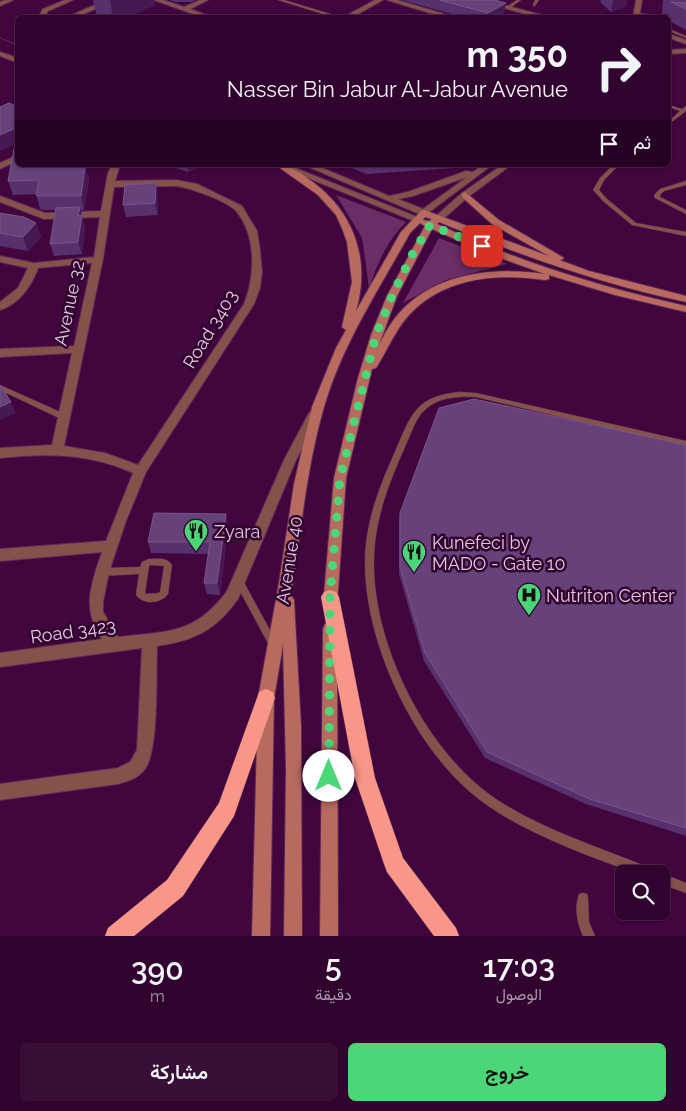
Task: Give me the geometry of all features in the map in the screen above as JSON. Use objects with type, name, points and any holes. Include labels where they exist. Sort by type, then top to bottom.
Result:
[{"type":"highway","points":[[330,597],[365,778],[395,864],[448,936]]},
{"type":"highway","points":[[116,936],[175,888],[227,809],[266,698]]},
{"type":"main road","points":[[283,167],[308,182],[326,196],[340,213],[354,250],[357,288],[341,348]]},
{"type":"main road","points":[[465,195],[471,204],[505,228],[554,256],[605,279]]},
{"type":"main road","points":[[428,219],[605,279],[686,299]]},
{"type":"main road","points":[[428,219],[533,266],[584,284],[686,310]]},
{"type":"main road","points":[[329,936],[330,597],[340,478],[376,335],[428,219]]},
{"type":"main road","name":"Avenue 40","points":[[261,936],[266,698],[286,583],[300,484],[318,407],[341,348],[406,232],[428,219]]},
{"type":"main road","points":[[364,378],[404,314],[416,302],[448,284],[484,274],[521,274],[584,284]]},
{"type":"main road","points":[[286,583],[293,668],[295,830],[293,936]]},
{"type":"street","points":[[0,1],[10,0]]},
{"type":"street","points":[[44,15],[45,10],[70,0]]},
{"type":"street","points":[[88,0],[103,3]]},
{"type":"street","points":[[77,14],[111,0]]},
{"type":"street","points":[[157,0],[203,15]]},
{"type":"street","points":[[185,9],[205,0]]},
{"type":"street","points":[[350,15],[380,0]]},
{"type":"street","points":[[390,0],[444,15]]},
{"type":"street","points":[[481,0],[540,15]]},
{"type":"street","points":[[636,15],[639,0]]},
{"type":"street","points":[[525,15],[529,12]]},
{"type":"street","points":[[671,37],[686,43]]},
{"type":"street","points":[[671,43],[686,43]]},
{"type":"street","points":[[671,52],[686,51]]},
{"type":"street","points":[[0,54],[15,60]]},
{"type":"street","points":[[0,166],[15,159]]},
{"type":"street","name":"Avenue 32","points":[[57,449],[98,259],[104,214],[112,173],[115,167]]},
{"type":"street","points":[[284,167],[428,219]]},
{"type":"street","points":[[313,167],[390,198],[428,219]]},
{"type":"street","points":[[390,198],[417,192],[485,167]]},
{"type":"street","points":[[428,219],[485,167]]},
{"type":"street","points":[[428,219],[504,167]]},
{"type":"street","name":"Road 3403","points":[[110,184],[176,183],[197,187],[239,208],[252,231],[255,250],[256,280],[249,304],[140,471]]},
{"type":"street","points":[[0,199],[44,216],[104,214]]},
{"type":"street","points":[[0,259],[34,266],[98,259]]},
{"type":"street","points":[[0,306],[22,291],[31,276],[34,266]]},
{"type":"street","points":[[0,354],[78,349]]},
{"type":"street","name":"Road 3423","points":[[0,660],[150,640],[195,630],[209,622],[233,596],[290,460],[318,407]]},
{"type":"street","points":[[0,453],[57,449],[88,452],[118,460],[140,471],[110,546],[96,602],[96,612],[103,628],[114,644]]},
{"type":"street","points":[[0,555],[110,546]]},
{"type":"street","points":[[0,792],[118,776],[129,773],[137,768],[143,759],[145,750],[150,640]]},
{"type":"lane","points":[[280,0],[333,15]]},
{"type":"lane","points":[[507,0],[518,1]]},
{"type":"lane","points":[[574,0],[585,0]]},
{"type":"lane","points":[[509,8],[518,1]]},
{"type":"lane","points":[[671,18],[686,19]]},
{"type":"lane","points":[[671,31],[686,37]]},
{"type":"lane","points":[[671,106],[685,109]]},
{"type":"lane","points":[[671,121],[685,109]]},
{"type":"lane","points":[[614,167],[598,182],[596,190],[605,200],[634,224],[686,234]]},
{"type":"lane","points":[[686,183],[662,190],[656,195],[658,198],[686,212]]},
{"type":"lane","points":[[0,387],[64,417]]},
{"type":"lane","points":[[629,865],[520,820],[486,798],[454,770],[427,737],[398,685],[374,615],[368,568],[376,510],[418,412],[432,401],[458,395],[476,395],[686,444]]},
{"type":"lane","points":[[629,437],[686,448]]},
{"type":"lane","points":[[149,562],[167,563],[162,596],[156,598],[142,597],[140,592],[144,570],[145,564],[149,562]]},
{"type":"lane","points":[[102,572],[144,570]]},
{"type":"lane","points":[[239,582],[274,648]]},
{"type":"lane","points":[[670,882],[686,888]]},
{"type":"lane","points":[[583,898],[581,916],[583,926],[589,936]]},
{"type":"path","points":[[0,38],[15,44]]},
{"type":"shaded area","points":[[336,195],[406,222],[393,237],[384,252],[369,288],[362,238]]},
{"type":"shaded area","points":[[439,238],[507,264],[446,280],[403,303]]},
{"type":"building","points":[[440,0],[495,0],[506,3],[488,13]]},
{"type":"building","points":[[671,2],[686,3],[686,9]]},
{"type":"building","points":[[9,103],[15,106],[15,128],[0,135],[0,107]]},
{"type":"building","points":[[15,144],[15,167],[85,167],[81,196],[39,196],[36,195],[39,180],[8,181]]},
{"type":"building","points":[[156,183],[155,203],[123,205],[125,185]]},
{"type":"building","points":[[80,207],[78,216],[82,215],[78,242],[50,244],[56,208]]},
{"type":"building","points":[[0,213],[24,217],[36,223],[23,237],[0,233]]},
{"type":"building","points":[[0,387],[11,402],[0,407]]},
{"type":"building","points":[[474,399],[686,445],[686,828],[590,799],[487,752],[425,653],[400,567],[400,513],[439,408]]},
{"type":"building","points":[[154,513],[226,514],[217,583],[204,583],[210,542],[148,542]]},
{"type":"place","name":"Zyara","points":[[196,552]]},
{"type":"place","name":"Kunefeci by MADO - Gate 10","points":[[414,573]]},
{"type":"place","name":"Nutriton Center","points":[[529,616]]},
{"type":"route","points":[[329,776],[330,597],[340,478],[376,335],[412,255],[430,225],[482,246]]}]
